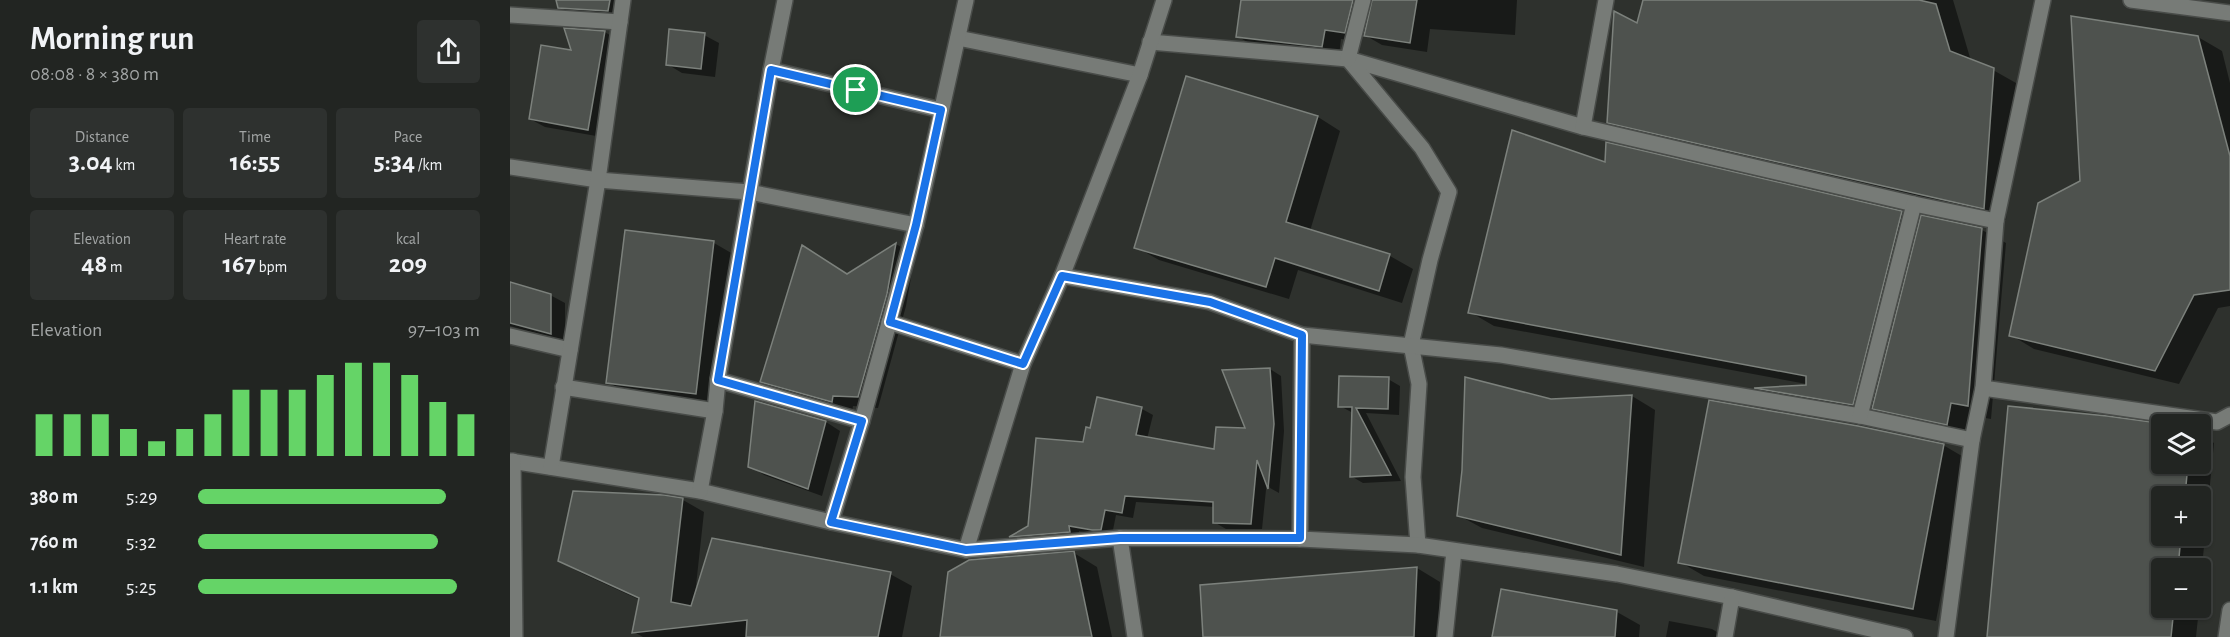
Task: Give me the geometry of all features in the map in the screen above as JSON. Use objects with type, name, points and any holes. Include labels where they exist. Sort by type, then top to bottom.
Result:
[{"type":"street","points":[[551,467],[598,180],[623,0]]},
{"type":"street","points":[[700,491],[716,411],[718,380],[749,192],[785,0]]},
{"type":"street","points":[[831,522],[862,421],[916,225],[966,0]]},
{"type":"street","points":[[966,550],[1023,364],[1062,276],[1140,75],[1164,0]]},
{"type":"street","points":[[1348,59],[1364,0]]},
{"type":"street","points":[[1583,127],[1606,0]]},
{"type":"street","points":[[1946,637],[1972,440],[1983,388],[1996,221],[2043,0]]},
{"type":"street","points":[[2131,0],[2230,13]]},
{"type":"street","points":[[510,15],[620,22]]},
{"type":"street","points":[[958,38],[1140,75]]},
{"type":"street","points":[[1150,42],[1348,59],[1583,127],[1996,221]]},
{"type":"street","points":[[1348,59],[1422,148],[1449,192],[1430,260],[1411,345],[1419,384],[1413,477],[1418,545]]},
{"type":"street","points":[[771,70],[941,110]]},
{"type":"street","points":[[510,167],[598,180],[749,192],[916,225]]},
{"type":"street","points":[[1860,416],[1914,204]]},
{"type":"street","points":[[1062,276],[1210,302],[1302,335],[1502,355],[1860,416],[1972,440]]},
{"type":"street","points":[[890,322],[1023,364]]},
{"type":"street","points":[[1300,538],[1302,335]]},
{"type":"street","points":[[510,336],[570,351]]},
{"type":"street","points":[[718,380],[862,421]]},
{"type":"street","points":[[563,387],[716,411]]},
{"type":"street","points":[[1983,388],[2217,422],[2230,415]]},
{"type":"street","points":[[515,637],[512,461],[700,491],[831,522],[966,550],[1120,538],[1300,538],[1418,545],[1617,574],[1732,597],[1905,637]]},
{"type":"street","points":[[1120,538],[1134,637]]},
{"type":"street","points":[[1445,637],[1454,551]]},
{"type":"street","points":[[1725,637],[1732,597]]},
{"type":"street","points":[[2226,637],[2230,610]]},
{"type":"building","points":[[556,0],[610,0],[608,11],[558,8]]},
{"type":"building","points":[[1241,0],[1353,0],[1345,33],[1325,30],[1322,47],[1236,37]]},
{"type":"building","points":[[1372,0],[1417,0],[1410,43],[1364,36]]},
{"type":"building","points":[[1643,0],[1919,0],[1936,4],[1950,51],[1994,68],[1984,209],[1607,123],[1614,11],[1637,23]]},
{"type":"building","points":[[2071,16],[2198,36],[2230,156],[2230,290],[2194,295],[2155,371],[2009,336],[2038,203],[2080,181]]},
{"type":"building","points":[[564,28],[605,31],[588,130],[529,119],[541,45],[571,50]]},
{"type":"building","points":[[669,29],[705,33],[701,69],[666,65]]},
{"type":"building","points":[[1186,76],[1318,116],[1286,222],[1390,254],[1379,291],[1275,258],[1266,287],[1134,248]]},
{"type":"building","points":[[1512,130],[1605,162],[1606,142],[1902,211],[1853,405],[1754,388],[1806,385],[1806,376],[1468,313]]},
{"type":"building","points":[[1921,215],[1982,228],[1968,406],[1951,403],[1947,425],[1872,409]]},
{"type":"building","points":[[625,230],[714,241],[696,394],[606,383]]},
{"type":"building","points":[[896,243],[887,294],[858,397],[833,396],[832,402],[760,382],[802,245],[847,274]]},
{"type":"building","points":[[510,282],[551,294],[551,334],[510,323]]},
{"type":"building","points":[[1270,368],[1274,424],[1268,489],[1257,460],[1251,524],[1213,523],[1213,502],[1125,496],[1122,513],[1105,510],[1101,530],[1069,526],[1070,532],[1009,537],[1028,526],[1036,438],[1083,442],[1086,427],[1090,428],[1097,397],[1142,407],[1136,435],[1214,449],[1216,427],[1245,428],[1222,370]]},
{"type":"building","points":[[1339,376],[1389,377],[1388,409],[1356,408],[1391,475],[1350,477],[1352,407],[1338,407]]},
{"type":"building","points":[[1465,377],[1551,399],[1632,395],[1621,555],[1457,516],[1462,470]]},
{"type":"building","points":[[1709,400],[1858,426],[1944,444],[1913,609],[1678,563]]},
{"type":"building","points":[[755,401],[826,421],[808,489],[748,467]]},
{"type":"building","points":[[2008,406],[2151,422],[2151,474],[2187,474],[2186,486],[2151,486],[2151,546],[2180,546],[2179,558],[2151,558],[2151,618],[2173,618],[2171,637],[1987,637]]},
{"type":"building","points":[[573,491],[683,498],[671,602],[691,606],[712,538],[891,572],[878,637],[746,637],[747,620],[632,633],[639,598],[558,561]]},
{"type":"building","points":[[1074,551],[1092,637],[940,637],[948,572],[969,560]]},
{"type":"building","points":[[1417,567],[1414,637],[1203,637],[1200,585]]},
{"type":"building","points":[[1501,589],[1617,610],[1615,637],[1492,637]]},
{"type":"route","points":[[771,70],[856,90],[941,110],[916,225],[890,322],[1023,364],[1062,276],[1210,302],[1302,335],[1300,538],[1167,540],[1120,538],[966,550],[831,522],[862,421],[718,380],[771,70]]}]
